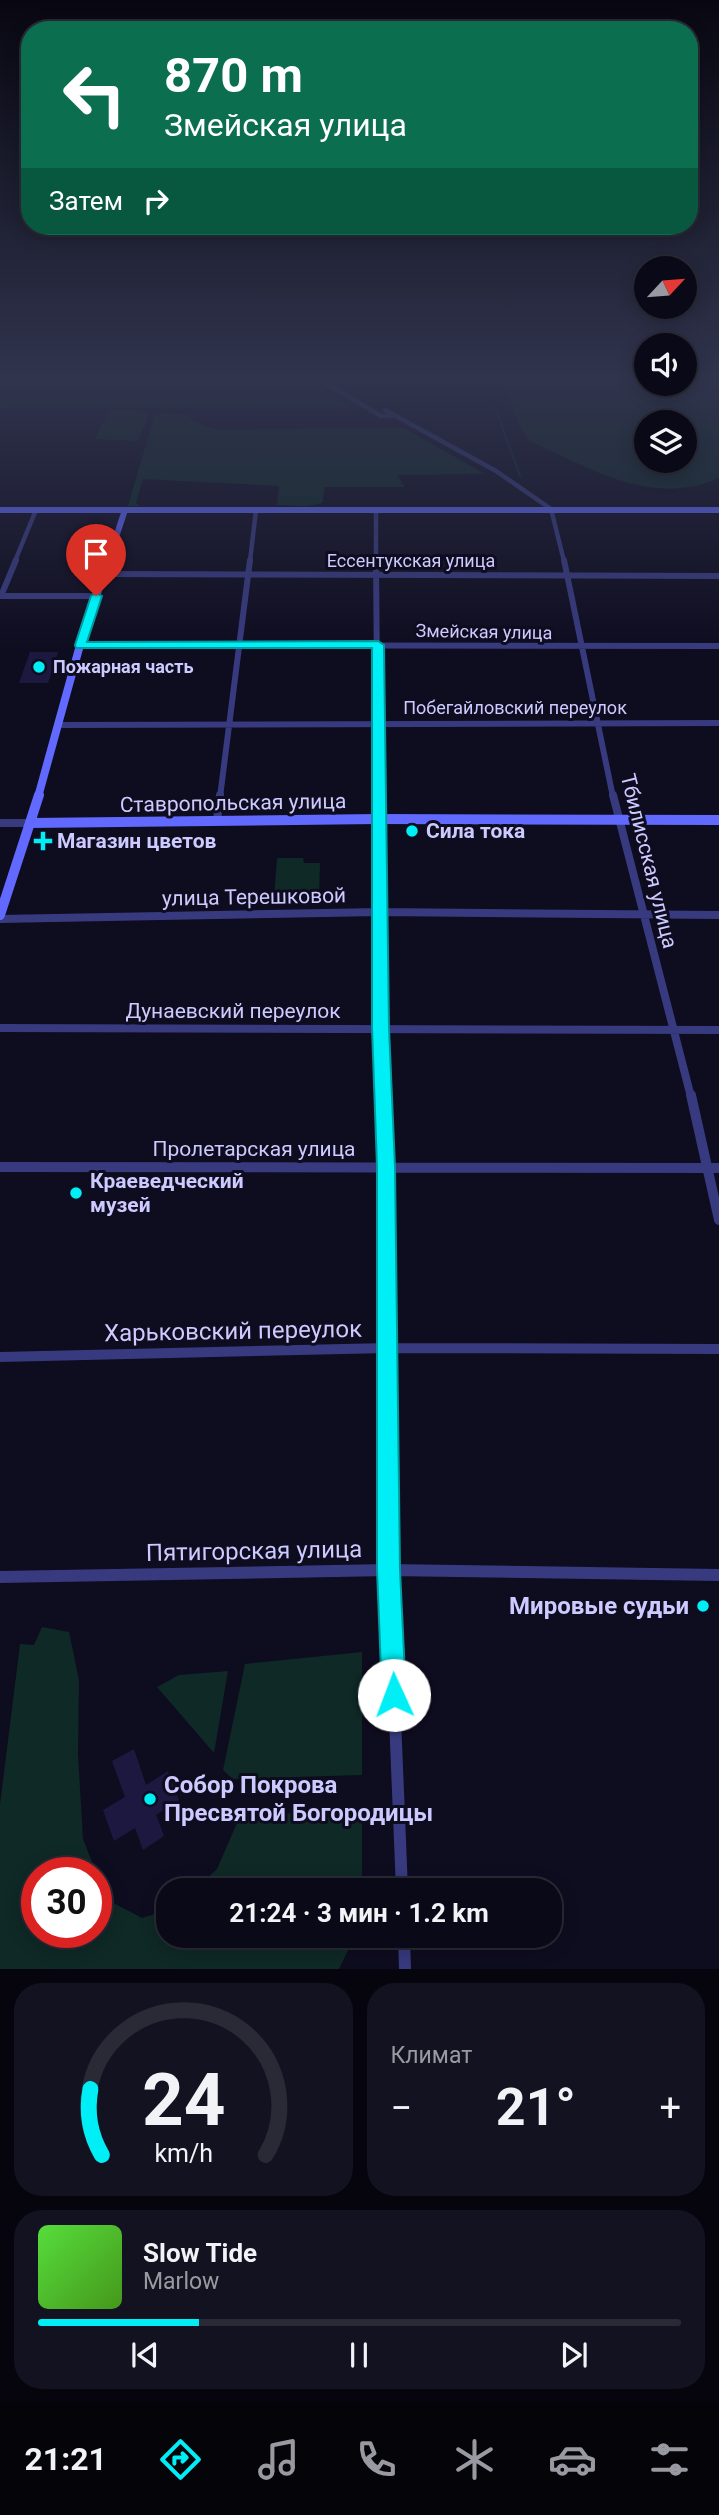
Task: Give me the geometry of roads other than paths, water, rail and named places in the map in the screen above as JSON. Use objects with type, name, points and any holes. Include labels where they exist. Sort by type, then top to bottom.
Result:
[{"type":"main road","points":[[0,510],[718,511]]},
{"type":"main road","points":[[0,917],[31,823],[80,645],[125,510]]},
{"type":"main road","name":"Ставропольская улица","points":[[31,823],[378,819],[719,820]]},
{"type":"street","points":[[490,468],[551,509]]},
{"type":"street","name":"Тбилисская улица","points":[[551,509],[568,576],[580,646],[618,818],[676,1030],[719,1220]]},
{"type":"street","points":[[36,510],[1,596],[96,596]]},
{"type":"street","points":[[217,821],[257,510]]},
{"type":"street","points":[[376,510],[380,1028],[386,1167],[389,1570],[402,1878]]},
{"type":"street","name":"Ессентукская улица","points":[[103,574],[719,576]]},
{"type":"street","name":"Змейская улица","points":[[80,645],[719,646]]},
{"type":"street","name":"Побегайловский переулок","points":[[58,725],[597,721],[719,723]]},
{"type":"street","name":"Ставропольская улица","points":[[0,823],[31,823]]},
{"type":"street","name":"улица Терешковой","points":[[0,917],[380,912],[719,915]]},
{"type":"street","name":"Дунаевский переулок","points":[[0,1028],[719,1030]]},
{"type":"street","name":"Пролетарская улица","points":[[0,1167],[719,1168]]},
{"type":"street","name":"Харьковский переулок","points":[[0,1357],[388,1348],[719,1349]]},
{"type":"street","name":"Пятигорская улица","points":[[0,1577],[389,1570],[719,1575]]},
{"type":"street","points":[[404,1948],[405,1969]]},
{"type":"waterway","points":[[517,468],[520,476]]},
{"type":"place","name":"Пожарная часть","points":[[39,667]]},
{"type":"place","name":"Сила тока","points":[[412,831]]},
{"type":"place","name":"Магазин цветов","points":[[43,841]]},
{"type":"place","name":"Краеведческий музей","points":[[76,1193]]},
{"type":"place","name":"Мировые судьи","points":[[703,1606]]},
{"type":"place","name":"Собор Покрова Пресвятой Богородицы","points":[[150,1799]]}]
